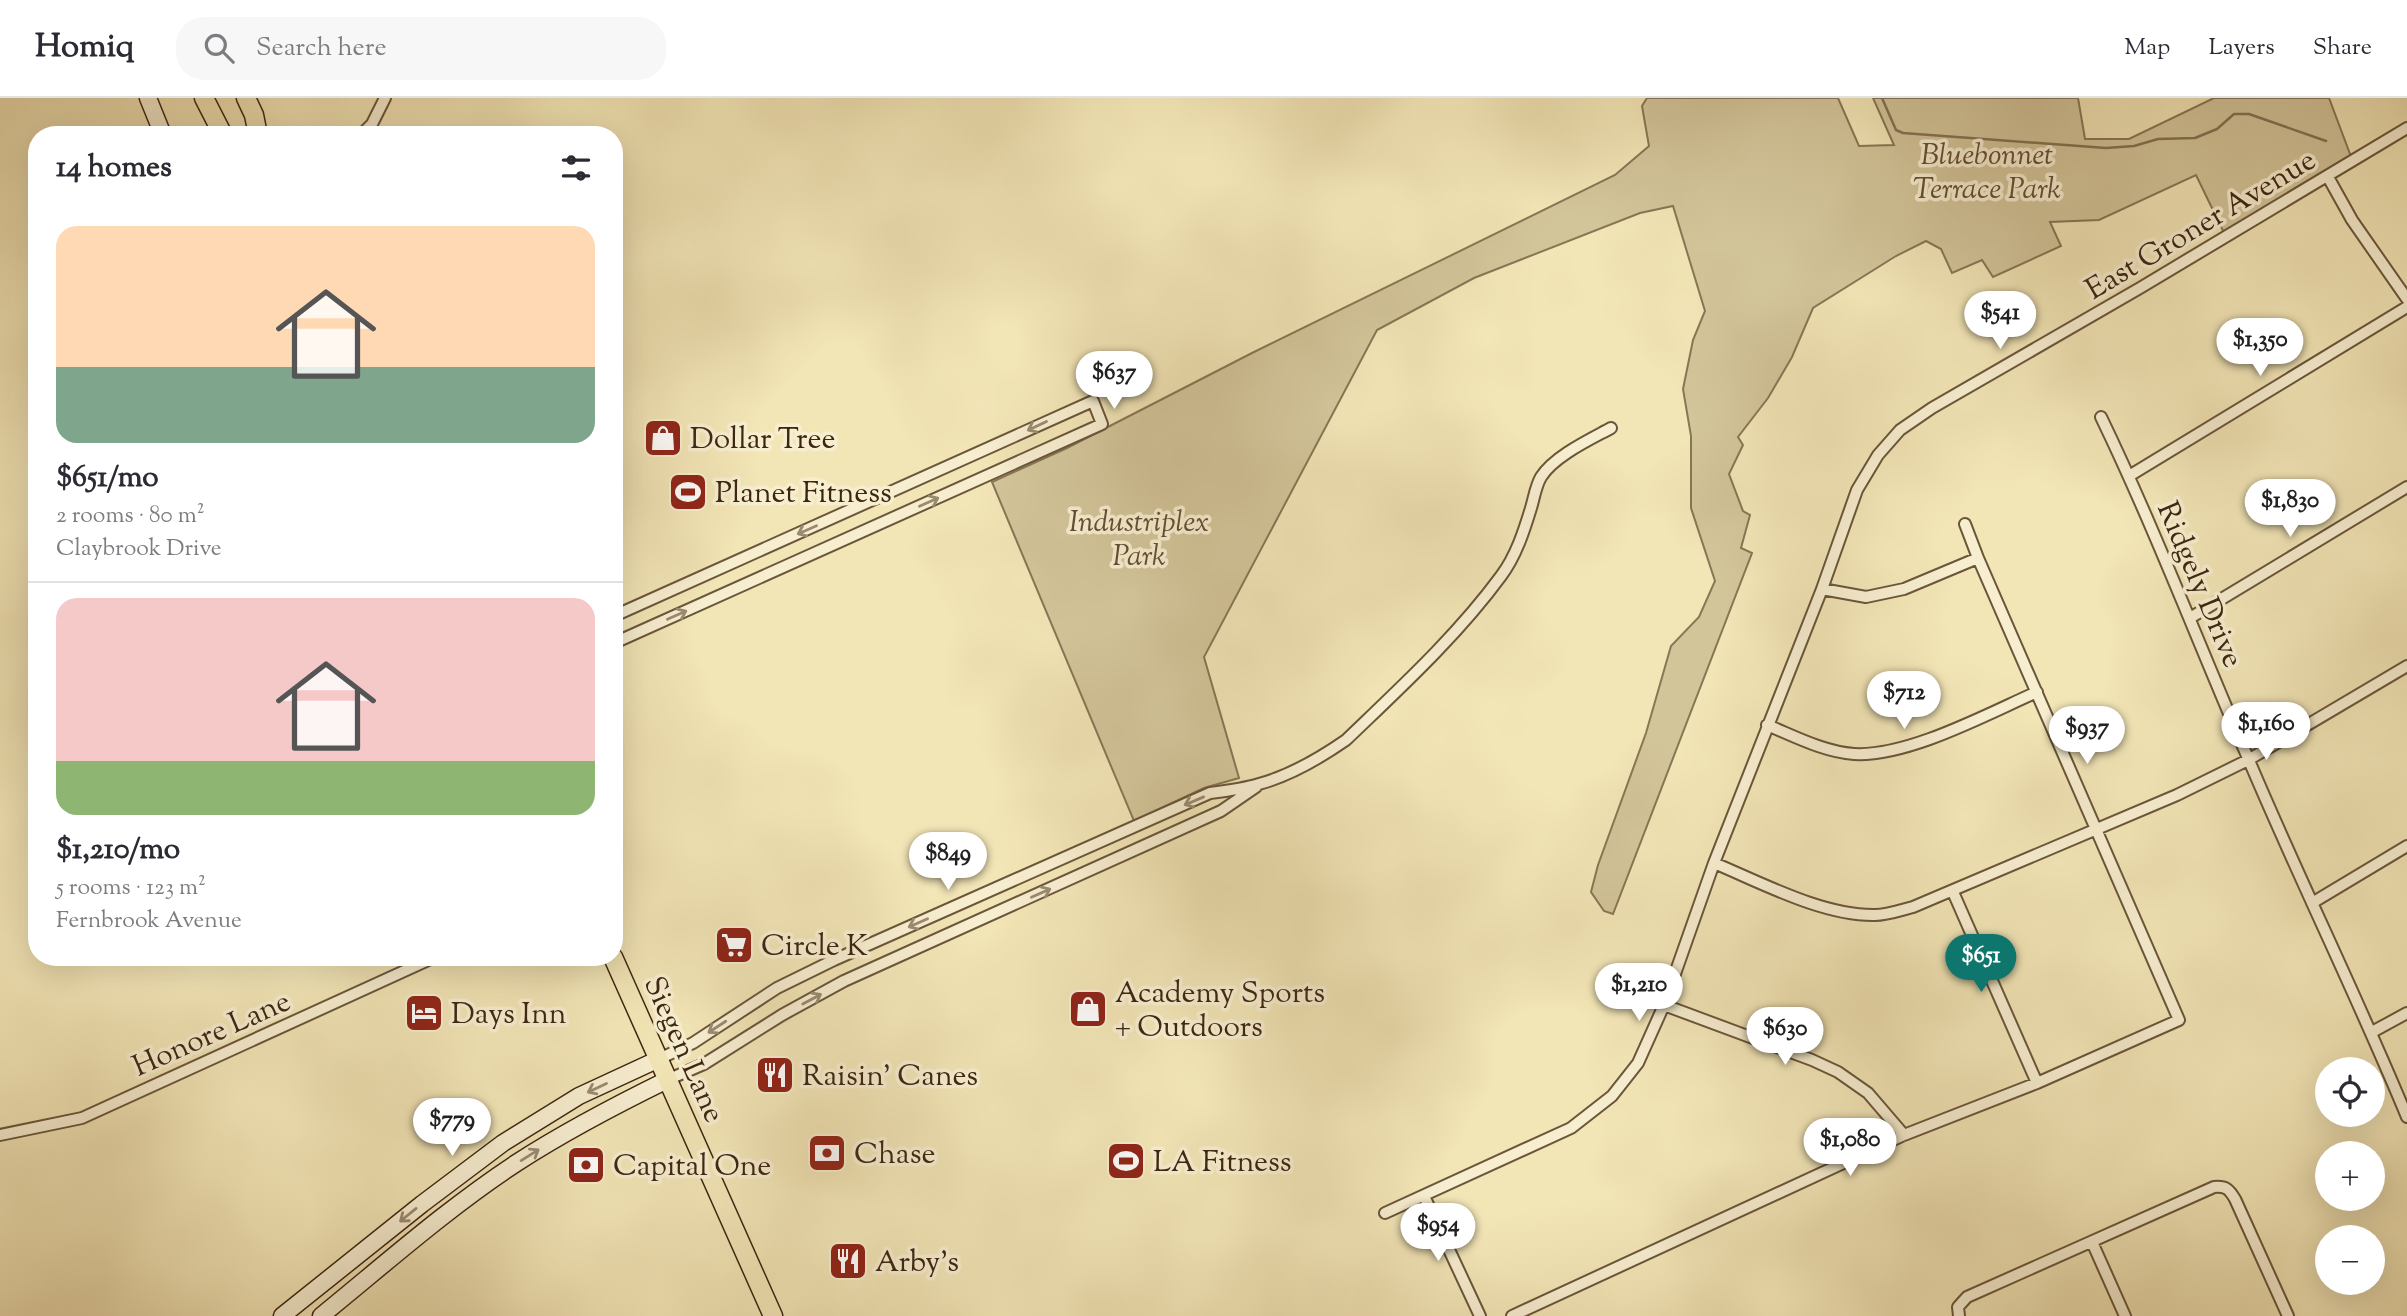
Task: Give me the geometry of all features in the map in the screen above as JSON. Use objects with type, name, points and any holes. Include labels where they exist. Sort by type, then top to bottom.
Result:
[{"type":"main road","points":[[204,98],[218,126]]},
{"type":"main road","points":[[246,98],[256,126]]},
{"type":"main road","name":"Siegen Lane","points":[[618,966],[773,1316]]},
{"type":"street","points":[[148,98],[159,126]]},
{"type":"street","points":[[370,126],[385,98]]},
{"type":"street","name":"East Groner Avenue","points":[[1385,1213],[1571,1128],[1612,1096],[1637,1063],[1664,1005],[1714,863],[1822,589],[1857,490],[1878,455],[1900,430],[1932,408],[2407,128]]},
{"type":"street","points":[[2328,177],[2352,220],[2407,299]]},
{"type":"street","points":[[2129,476],[2407,307]]},
{"type":"street","points":[[623,612],[1093,401],[1102,424],[623,639]]},
{"type":"street","name":"Ridgely Drive","points":[[2101,417],[2190,618],[2248,760],[2372,1032],[2407,1117]]},
{"type":"street","points":[[282,1316],[503,1143],[579,1096],[693,1043],[777,988],[834,960],[1210,793],[1259,784],[1332,750],[1378,709],[1472,612],[1502,575],[1517,547],[1541,477],[1553,464],[1586,441],[1611,428]]},
{"type":"street","points":[[2190,618],[2407,487]]},
{"type":"street","points":[[1512,1316],[1904,1135],[2037,1083],[2179,1020],[1965,524]]},
{"type":"street","points":[[1822,589],[1866,597],[1904,589],[1978,558]]},
{"type":"street","points":[[1714,863],[1838,911],[1876,915],[1913,908],[2248,760],[2407,666]]},
{"type":"street","points":[[1767,725],[1821,746],[1853,754],[1891,752],[2037,692]]},
{"type":"street","points":[[321,1316],[436,1223],[516,1163],[590,1118],[704,1064],[782,1014],[844,981],[1221,811],[1259,784]]},
{"type":"street","points":[[2312,903],[2407,846]]},
{"type":"street","points":[[1953,892],[2037,1083]]},
{"type":"street","name":"Honore Lane","points":[[0,1135],[82,1118],[416,966]]},
{"type":"street","points":[[1664,1005],[1838,1072],[1868,1093],[1904,1135]]},
{"type":"street","points":[[2372,1032],[2407,1013]]},
{"type":"street","points":[[1958,1311],[1967,1297],[2214,1187],[2223,1186],[2235,1199],[2288,1316]]},
{"type":"street","points":[[1424,1196],[1480,1316]]},
{"type":"street","points":[[2092,1242],[2125,1316]]},
{"type":"green space","points":[[1647,98],[1838,98],[1859,146],[1894,145],[1873,98],[2078,98],[2085,139],[2129,139],[2214,98],[2329,98],[2353,162],[2226,237],[2196,175],[2099,220],[2050,222],[2061,246],[1993,277],[1982,260],[1952,273],[1941,249],[1926,241],[1896,256],[1813,308],[1792,357],[1768,398],[1738,437],[1743,445],[1729,474],[1743,511],[1750,515],[1741,548],[1752,553],[1613,914],[1604,911],[1591,892],[1598,865],[1646,733],[1671,646],[1699,617],[1715,581],[1691,508],[1691,436],[1683,389],[1693,340],[1705,311],[1673,206],[1640,213],[1474,278],[1377,330],[1204,657],[1239,778],[1204,788],[1134,821],[992,482],[1067,448],[1252,353],[1615,175],[1649,146],[1642,106]]},
{"type":"waterway","points":[[1882,98],[1896,130],[1903,133],[2106,148],[2134,146],[2158,139],[2195,138],[2217,129],[2234,114],[2249,114],[2326,141]]},
{"type":"place","name":"Dollar Tree","points":[[663,438]]},
{"type":"place","name":"Planet Fitness","points":[[688,492]]},
{"type":"place","name":"Circle K","points":[[734,945]]},
{"type":"place","name":"Academy Sports + Outdoors","points":[[1088,1009]]},
{"type":"place","name":"Days Inn","points":[[424,1013]]},
{"type":"place","name":"Raisin' Canes","points":[[775,1075]]},
{"type":"place","name":"Chase","points":[[827,1153]]},
{"type":"place","name":"LA Fitness","points":[[1126,1161]]},
{"type":"place","name":"Capital One","points":[[586,1165]]},
{"type":"place","name":"Arby's","points":[[848,1261]]},
{"type":"park label","name":"Bluebonnet Terrace Park","points":[[1987,171]]},
{"type":"park label","name":"Industriplex Park","points":[[1139,538]]}]
